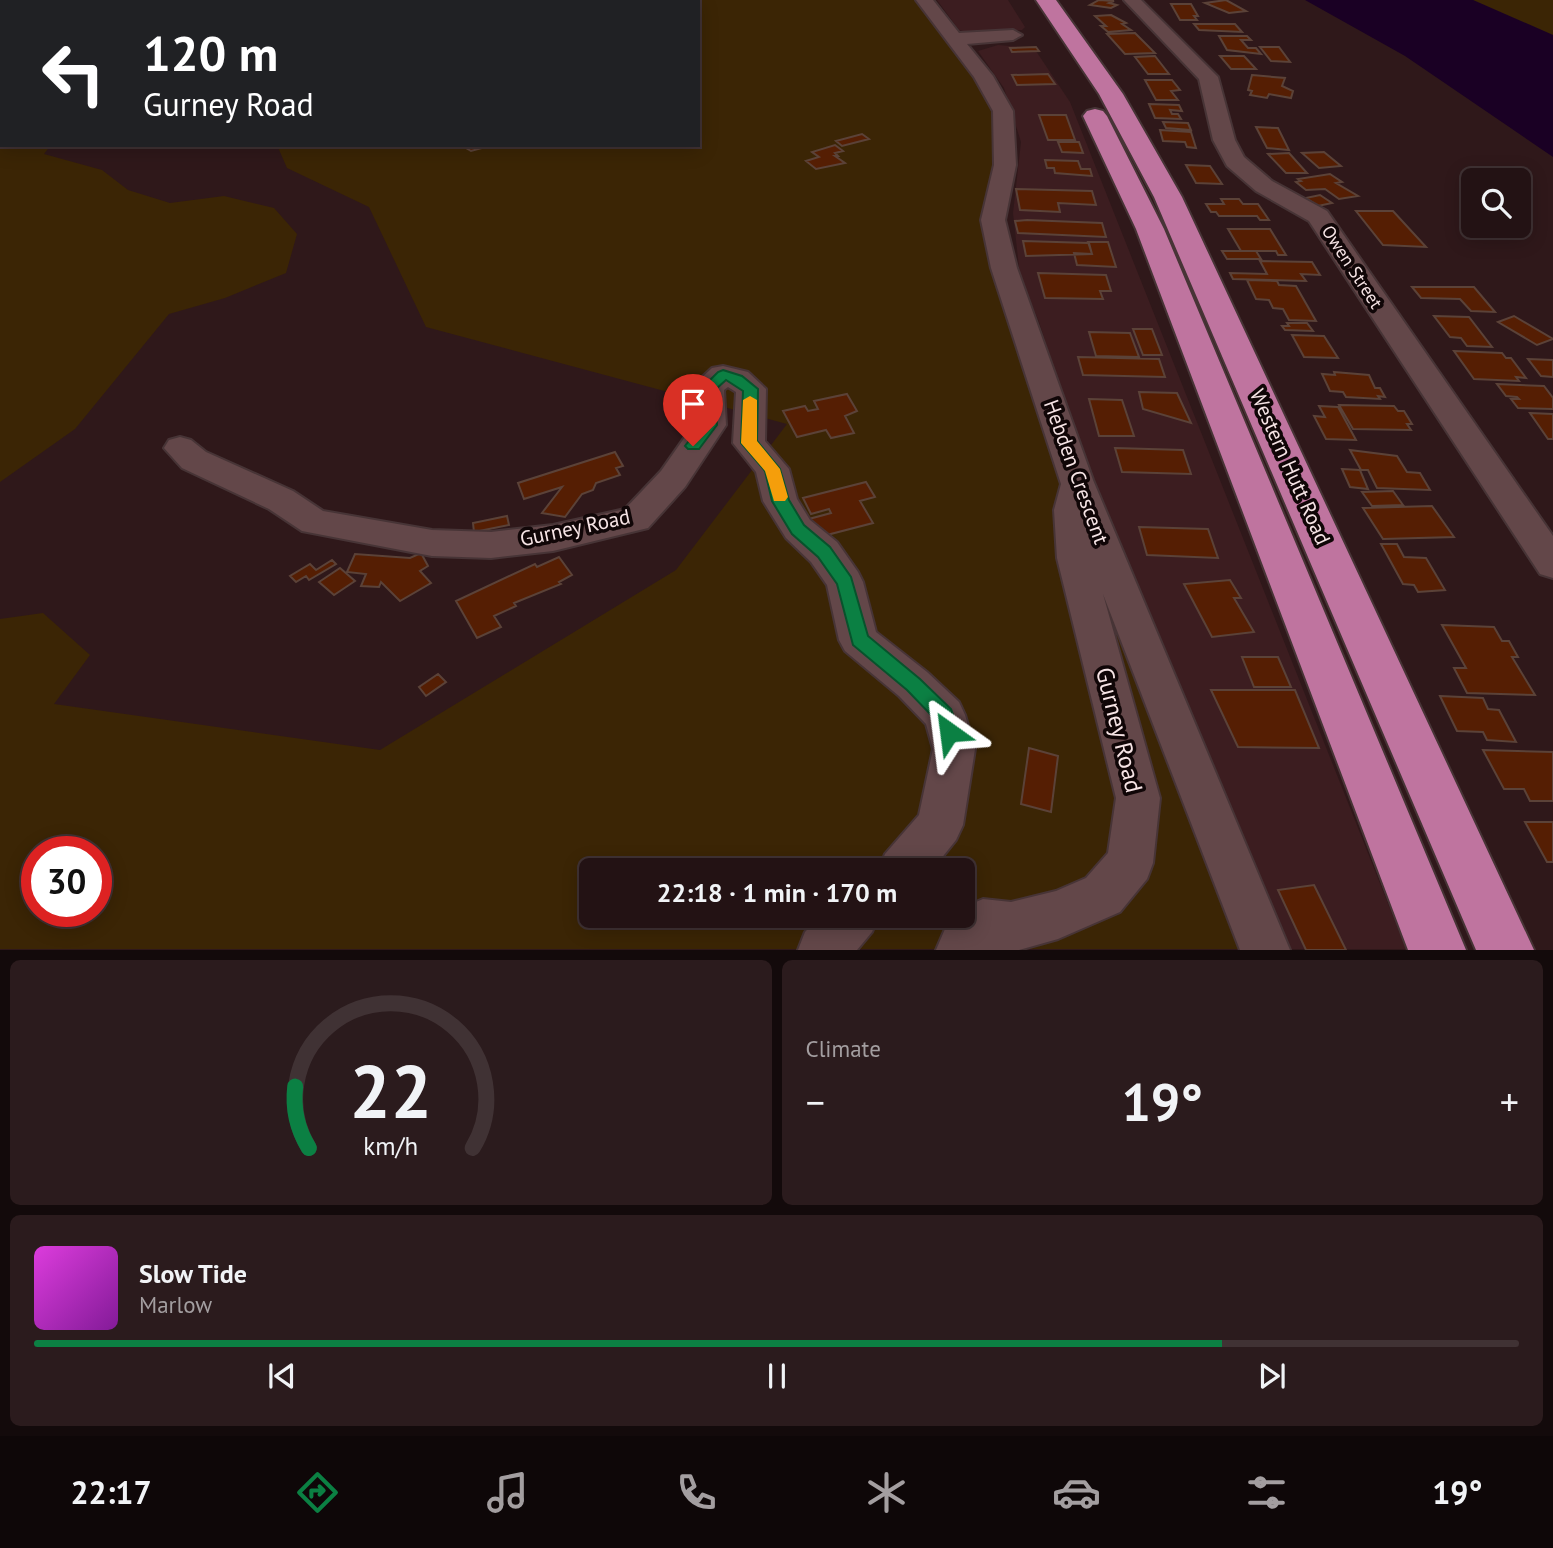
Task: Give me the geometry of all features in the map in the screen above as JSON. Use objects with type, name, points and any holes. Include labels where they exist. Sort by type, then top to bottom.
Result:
[{"type":"highway","name":"Western Hutt Road","points":[[1024,0],[1114,150],[1150,229],[1437,950]]},
{"type":"highway","name":"Western Hutt Road","points":[[1046,0],[1111,94],[1168,197],[1505,950]]},
{"type":"street","name":"Hebden Crescent","points":[[924,0],[983,76],[1003,111],[1005,164],[993,220],[1008,280],[1076,480],[1265,950]]},
{"type":"street","name":"Owen Street","points":[[1132,0],[1208,77],[1224,140],[1235,161],[1264,186],[1318,216],[1328,228],[1356,274],[1553,564]]},
{"type":"street","points":[[956,39],[1013,35]]},
{"type":"street","name":"Gurney Road","points":[[180,448],[194,460],[281,500],[314,522],[432,543],[491,545],[553,538],[636,519],[673,479],[709,425],[709,388],[723,375],[737,379],[751,389],[749,443],[772,469],[780,501],[798,529],[824,552],[845,582],[859,640],[914,684],[944,715],[954,749],[940,825],[912,858]]},
{"type":"street","name":"Gurney Road","points":[[961,950],[969,932],[982,923],[1011,927],[1058,915],[1103,895],[1130,863],[1138,798],[1075,558],[1071,510],[1076,480]]},
{"type":"street","points":[[823,950],[843,928]]},
{"type":"shaded area","points":[[700,0],[918,0],[971,68],[987,98],[993,139],[988,220],[1257,949],[0,949],[0,619],[43,613],[90,655],[54,704],[380,750],[676,570],[787,424],[426,327],[369,207],[287,168],[278,147],[700,147]]},
{"type":"shaded area","points":[[937,0],[1008,0],[1025,27],[1022,30],[975,34],[959,30]]},
{"type":"shaded area","points":[[1305,0],[1473,0],[1553,35],[1553,157],[1405,56]]},
{"type":"shaded area","points":[[1473,0],[1553,0],[1553,35]]},
{"type":"shaded area","points":[[998,45],[1034,48],[1070,102],[1406,949],[1284,949],[1101,515],[1039,322],[1020,276],[1013,213],[1021,142],[1004,88],[978,51]]},
{"type":"shaded area","points":[[0,147],[49,147],[44,154],[102,170],[128,190],[170,203],[224,196],[274,208],[297,234],[286,273],[225,298],[169,314],[75,429],[0,482]]},
{"type":"building","points":[[1099,0],[1114,1],[1109,3],[1117,5],[1111,8],[1090,5]]},
{"type":"building","points":[[1226,0],[1246,11],[1229,13],[1205,3]]},
{"type":"building","points":[[1171,4],[1191,4],[1198,16],[1194,16],[1197,20],[1180,20]]},
{"type":"building","points":[[1111,15],[1126,23],[1122,24],[1131,30],[1108,32],[1101,26],[1106,26],[1095,16]]},
{"type":"building","points":[[1194,24],[1235,24],[1242,32],[1199,30]]},
{"type":"building","points":[[1135,33],[1155,53],[1125,54],[1107,34]]},
{"type":"building","points":[[1219,36],[1247,36],[1251,40],[1241,40],[1248,48],[1256,48],[1261,54],[1227,50]]},
{"type":"building","points":[[1036,47],[1039,51],[1012,52],[1010,48]]},
{"type":"building","points":[[1260,47],[1279,47],[1290,62],[1271,61]]},
{"type":"building","points":[[1155,56],[1169,74],[1148,74],[1135,57]]},
{"type":"building","points":[[1220,56],[1244,56],[1256,69],[1231,69]]},
{"type":"building","points":[[1048,74],[1055,84],[1017,85],[1012,75]]},
{"type":"building","points":[[1252,75],[1285,78],[1282,86],[1293,91],[1291,98],[1269,94],[1267,98],[1250,95],[1252,91],[1248,90]]},
{"type":"building","points":[[1145,80],[1172,80],[1180,90],[1171,91],[1178,100],[1156,100]]},
{"type":"building","points":[[1149,104],[1179,105],[1182,111],[1170,110],[1181,119],[1155,118]]},
{"type":"building","points":[[1039,115],[1066,115],[1075,140],[1048,140]]},
{"type":"building","points":[[1163,122],[1188,123],[1191,130],[1166,128]]},
{"type":"building","points":[[1256,127],[1278,128],[1289,150],[1267,148]]},
{"type":"building","points":[[1160,130],[1191,132],[1196,148],[1187,147],[1185,142],[1163,141]]},
{"type":"building","points":[[862,134],[869,139],[842,146],[836,141]]},
{"type":"building","points":[[1058,142],[1079,142],[1083,153],[1062,152]]},
{"type":"building","points":[[835,145],[843,151],[835,153],[838,156],[835,156],[845,163],[816,169],[806,161],[819,157],[812,152]]},
{"type":"building","points":[[464,147],[486,147],[471,151]]},
{"type":"building","points":[[1324,152],[1341,166],[1319,168],[1302,153]]},
{"type":"building","points":[[1289,153],[1307,173],[1286,173],[1268,154]]},
{"type":"building","points":[[1045,160],[1078,161],[1081,169],[1090,169],[1092,176],[1055,173],[1054,168],[1047,168]]},
{"type":"building","points":[[1186,165],[1210,166],[1222,184],[1196,183]]},
{"type":"building","points":[[1330,174],[1342,182],[1336,183],[1358,196],[1339,199],[1325,189],[1306,190],[1296,182],[1301,181],[1298,179]]},
{"type":"building","points":[[1016,189],[1092,191],[1096,205],[1058,203],[1060,212],[1020,210]]},
{"type":"building","points":[[1320,195],[1332,203],[1318,206],[1306,198]]},
{"type":"building","points":[[1221,199],[1239,199],[1243,204],[1258,204],[1269,220],[1260,220],[1257,216],[1219,216],[1216,212],[1211,212],[1206,204],[1224,204]]},
{"type":"building","points":[[1356,211],[1393,211],[1426,247],[1383,245]]},
{"type":"building","points":[[1015,221],[1102,223],[1106,237],[1018,233]]},
{"type":"building","points":[[1228,229],[1270,229],[1286,255],[1278,255],[1276,251],[1241,251]]},
{"type":"building","points":[[1023,241],[1089,243],[1092,254],[1026,256]]},
{"type":"building","points":[[1088,242],[1108,242],[1116,267],[1077,265],[1074,253],[1092,254]]},
{"type":"building","points":[[1222,251],[1256,251],[1261,259],[1227,259]]},
{"type":"building","points":[[1260,261],[1312,262],[1320,275],[1301,274],[1306,281],[1233,279],[1230,273],[1267,274]]},
{"type":"building","points":[[1038,273],[1106,275],[1111,291],[1100,291],[1103,299],[1045,298]]},
{"type":"building","points":[[1247,280],[1277,281],[1279,285],[1296,286],[1316,321],[1289,320],[1283,309],[1273,308],[1269,300],[1256,299]]},
{"type":"building","points":[[1412,287],[1474,287],[1495,312],[1471,311],[1460,299],[1421,298]]},
{"type":"building","points":[[1434,316],[1469,317],[1492,347],[1467,346],[1461,338],[1450,337]]},
{"type":"building","points":[[1514,316],[1553,339],[1537,345],[1498,322]]},
{"type":"building","points":[[1287,323],[1307,323],[1313,331],[1285,330],[1282,326],[1289,326]]},
{"type":"building","points":[[1133,329],[1152,329],[1162,355],[1143,355]]},
{"type":"building","points":[[1089,332],[1130,333],[1139,357],[1096,356]]},
{"type":"building","points":[[1292,335],[1324,336],[1338,358],[1304,357]]},
{"type":"building","points":[[1454,351],[1502,353],[1506,358],[1511,358],[1526,378],[1516,377],[1519,381],[1474,379]]},
{"type":"building","points":[[1078,357],[1159,359],[1165,377],[1083,375]]},
{"type":"building","points":[[1528,359],[1553,360],[1553,377],[1541,376]]},
{"type":"building","points":[[1334,372],[1369,375],[1375,388],[1380,388],[1385,397],[1346,397],[1343,392],[1330,391],[1322,374],[1335,375]]},
{"type":"building","points":[[1497,384],[1544,386],[1553,398],[1553,409],[1518,408],[1511,399],[1519,399],[1506,396]]},
{"type":"building","points":[[1139,392],[1177,393],[1191,423],[1143,409]]},
{"type":"building","points":[[847,394],[857,411],[845,416],[854,433],[831,438],[826,430],[797,437],[783,411],[805,406],[808,411],[818,409],[814,401]]},
{"type":"building","points":[[1089,399],[1122,400],[1134,436],[1099,436]]},
{"type":"building","points":[[1339,405],[1394,406],[1398,411],[1404,411],[1412,424],[1407,424],[1411,430],[1353,429]]},
{"type":"building","points":[[1319,406],[1338,407],[1356,440],[1326,439],[1314,416],[1325,417]]},
{"type":"building","points":[[1530,413],[1553,414],[1553,439],[1548,439]]},
{"type":"building","points":[[1115,448],[1183,450],[1191,474],[1122,472]]},
{"type":"building","points":[[1350,450],[1397,456],[1407,472],[1420,473],[1430,490],[1377,488],[1368,470],[1361,470]]},
{"type":"building","points":[[615,452],[623,466],[616,468],[620,475],[596,483],[593,490],[582,494],[565,517],[542,513],[562,487],[524,499],[518,483]]},
{"type":"building","points":[[1342,469],[1360,470],[1368,489],[1350,487]]},
{"type":"building","points":[[866,482],[875,497],[860,501],[873,523],[819,537],[809,519],[831,513],[829,509],[811,514],[803,498]]},
{"type":"building","points":[[1393,491],[1403,505],[1372,506],[1362,492]]},
{"type":"building","points":[[1432,506],[1454,537],[1383,539],[1363,508]]},
{"type":"building","points":[[507,516],[509,525],[474,532],[473,523]]},
{"type":"building","points":[[1139,527],[1208,529],[1218,558],[1147,555]]},
{"type":"building","points":[[1381,544],[1397,544],[1404,557],[1426,558],[1445,590],[1418,592],[1414,585],[1403,584]]},
{"type":"building","points":[[421,553],[428,566],[420,571],[431,583],[400,601],[381,582],[379,587],[361,586],[366,574],[347,572],[355,554],[410,558]]},
{"type":"building","points":[[559,557],[572,575],[559,582],[561,584],[514,603],[516,606],[494,616],[501,627],[477,638],[456,601],[535,564],[537,567]]},
{"type":"building","points":[[332,560],[336,564],[309,580],[306,576],[296,582],[290,576],[310,564],[316,570]]},
{"type":"building","points":[[340,568],[355,581],[334,595],[319,582]]},
{"type":"building","points":[[1230,580],[1241,598],[1234,598],[1254,632],[1212,637],[1184,584]]},
{"type":"building","points":[[1442,625],[1494,627],[1502,641],[1509,641],[1518,657],[1512,657],[1535,695],[1467,693],[1454,668],[1466,668]]},
{"type":"building","points":[[1242,657],[1278,657],[1291,687],[1254,687]]},
{"type":"building","points":[[438,674],[446,682],[426,696],[419,687]]},
{"type":"building","points":[[1211,690],[1295,690],[1319,748],[1238,747]]},
{"type":"building","points":[[1440,696],[1483,698],[1488,709],[1499,710],[1516,742],[1487,740],[1483,732],[1457,731]]},
{"type":"building","points":[[1029,748],[1058,756],[1051,812],[1021,804]]},
{"type":"building","points":[[1483,750],[1553,752],[1553,801],[1530,801],[1524,789],[1504,789]]},
{"type":"building","points":[[1525,822],[1553,822],[1553,862],[1547,862]]},
{"type":"building","points":[[1314,885],[1346,950],[1306,950],[1278,890]]},
{"type":"slow traffic","points":[[750,400],[749,443],[772,469],[779,497]]},
{"type":"route","points":[[693,446],[709,425],[709,388],[723,375],[737,379],[751,389],[749,443],[772,469],[780,501],[798,529],[824,552],[845,582],[859,640],[914,684],[944,715],[949,732]]}]
